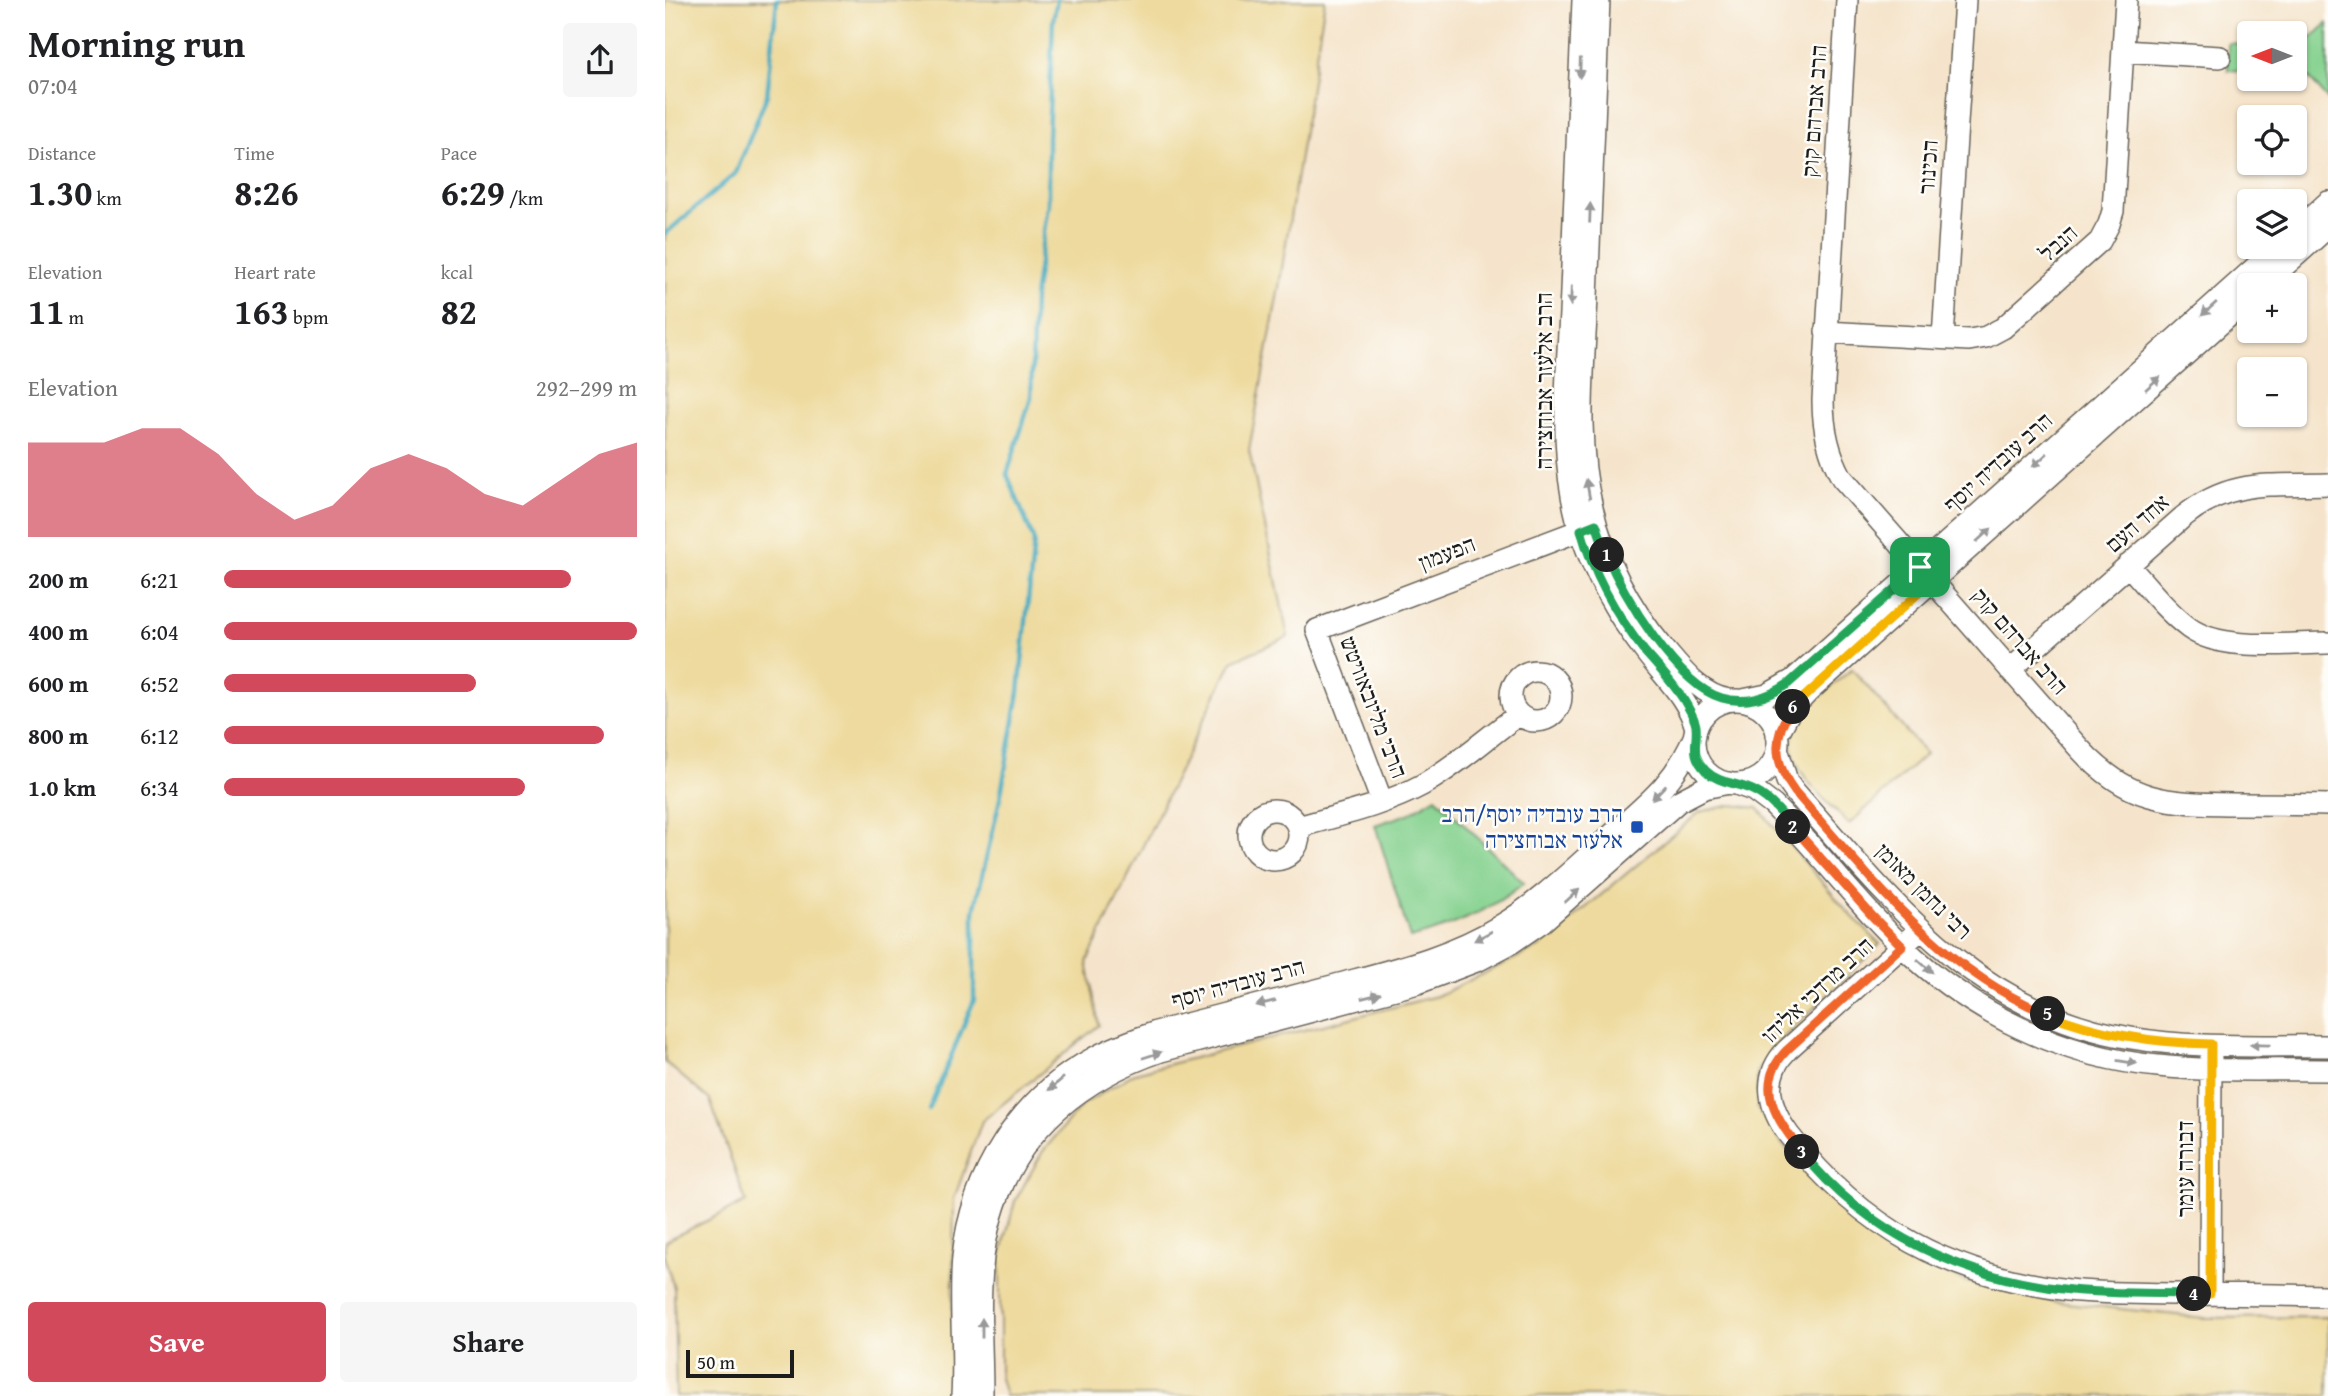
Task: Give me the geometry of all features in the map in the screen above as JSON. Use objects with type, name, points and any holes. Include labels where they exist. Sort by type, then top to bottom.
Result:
[{"type":"street","name":"הרב אלעזר אבוחצירה","points":[[1583,0],[1566,420],[1570,484],[1588,527],[1657,640],[1694,682],[1714,695],[1736,700]]},
{"type":"street","name":"הרב אלעזר אבוחצירה","points":[[1599,0],[1582,420],[1588,527],[1593,565],[1606,593],[1644,650],[1679,692],[1692,715],[1695,732]]},
{"type":"street","name":"הרב אברהם קוק","points":[[1847,0],[1823,412],[1832,458],[1849,488],[2097,767],[2117,782],[2140,794],[2181,803],[2328,805]]},
{"type":"street","name":"הכינור","points":[[1943,338],[1965,0]]},
{"type":"street","name":"הנבל","points":[[1826,332],[1978,339],[2000,330],[2103,237],[2113,211],[2126,0]]},
{"type":"street","points":[[2123,51],[2220,57]]},
{"type":"street","points":[[2307,221],[2328,202]]},
{"type":"street","points":[[2276,273],[2328,227]]},
{"type":"street","name":"הרב עובדיה יוסף","points":[[1777,742],[1784,720],[1803,696],[1926,574],[2266,259]]},
{"type":"street","name":"הרב עובדיה יוסף","points":[[1736,700],[1767,695],[1793,680],[1926,574],[2237,308]]},
{"type":"street","name":"אחד העם","points":[[2010,670],[2191,510],[2221,492],[2245,487],[2328,484]]},
{"type":"street","name":"הפעמון","points":[[1317,630],[1588,527]]},
{"type":"street","points":[[2128,565],[2183,623],[2207,638],[2231,643],[2328,643]]},
{"type":"street","name":"הרבי מליובאוויטש","points":[[1317,630],[1382,802]]},
{"type":"street","points":[[1733,783],[1748,782],[1763,774],[1774,760],[1777,742],[1768,714],[1754,703],[1736,700],[1709,709],[1695,732],[1696,752],[1704,769],[1713,777],[1757,792],[1773,804],[1902,946],[1968,999],[2031,1034],[2094,1055],[2157,1066],[2328,1070]]},
{"type":"street","name":"הרבי מליובאוויטש","points":[[1298,827],[1409,792],[1442,773],[1518,715]]},
{"type":"street","name":"הרב עובדיה יוסף","points":[[962,1396],[963,1256],[969,1221],[994,1157],[1035,1102],[1070,1073],[1122,1044],[1156,1032],[1406,966],[1442,955],[1486,935],[1546,893],[1654,797],[1675,773],[1695,732]]},
{"type":"street","name":"רבי נחמן מאומן","points":[[1777,742],[1787,781],[1795,792],[1920,930],[1951,957],[2011,997],[2061,1019],[2100,1032],[2130,1038],[2211,1044],[2328,1045]]},
{"type":"street","name":"הרב עובדיה יוסף","points":[[982,1396],[983,1270],[989,1226],[998,1195],[1029,1140],[1049,1116],[1073,1095],[1129,1062],[1161,1051],[1418,983],[1479,960],[1511,943],[1543,921],[1679,801],[1704,788],[1733,783]]},
{"type":"street","name":"הרב מרדכי אליהו","points":[[1920,930],[1787,1050],[1776,1063],[1770,1079],[1772,1105],[1780,1123],[1809,1161],[1835,1188],[1863,1212],[1924,1250],[1994,1276],[2070,1290],[2328,1296]]},
{"type":"street","name":"דבורה עומר","points":[[2210,1294],[2211,1044]]},
{"type":"green space","points":[[2328,23],[2328,100],[2307,75],[2307,42]]},
{"type":"green space","points":[[2228,43],[2237,44],[2237,70],[2228,70]]},
{"type":"green space","points":[[1436,797],[1524,883],[1470,917],[1410,938],[1375,825],[1408,814]]},
{"type":"sand","points":[[665,0],[1325,0],[1279,287],[1249,450],[1288,637],[1232,661],[1087,962],[1099,1025],[982,1121],[954,1199],[949,1396],[676,1396],[674,1288],[665,1259],[665,1241],[746,1202],[710,1100],[665,1062]]},
{"type":"sand","points":[[1852,669],[1926,754],[1849,824],[1803,773],[1795,759],[1792,744],[1794,729],[1804,713]]},
{"type":"sand","points":[[1732,805],[1758,808],[1847,911],[1880,944],[1782,1039],[1757,1072],[1757,1108],[1782,1144],[1824,1193],[1888,1248],[1967,1282],[2056,1302],[2204,1318],[2328,1317],[2328,1396],[1005,1396],[1000,1378],[1000,1259],[1015,1201],[1043,1151],[1082,1105],[1135,1073],[1437,996],[1539,947],[1700,812]]},
{"type":"waterway","points":[[665,234],[736,173],[767,95],[777,0]]},
{"type":"waterway","points":[[929,1110],[974,1000],[974,911],[1000,799],[1019,692],[1034,541],[1007,474],[1031,398],[1034,297],[1048,204],[1053,20],[1057,0]]},
{"type":"place","name":"הרב עובדיה יוסף/הרב אלעזר אבוחצירה","points":[[1637,827]]},
{"type":"route","points":[[1596,524],[1608,559],[1621,585],[1637,612],[1680,668],[1704,689],[1729,700],[1752,700],[1788,684],[1920,567],[1932,581],[1803,696],[1784,720],[1777,735],[1777,748],[1787,781],[1920,930],[1951,957],[2011,997],[2071,1023],[2100,1032],[2159,1042],[2211,1044],[2210,1294],[2070,1290],[1994,1276],[1924,1250],[1893,1232],[1863,1212],[1809,1161],[1775,1114],[1770,1097],[1772,1071],[1787,1050],[1902,946],[1773,804],[1761,794],[1718,780],[1704,769],[1697,758],[1694,741],[1696,728],[1692,715],[1679,692],[1644,650],[1606,593],[1581,530],[1596,524]]}]
